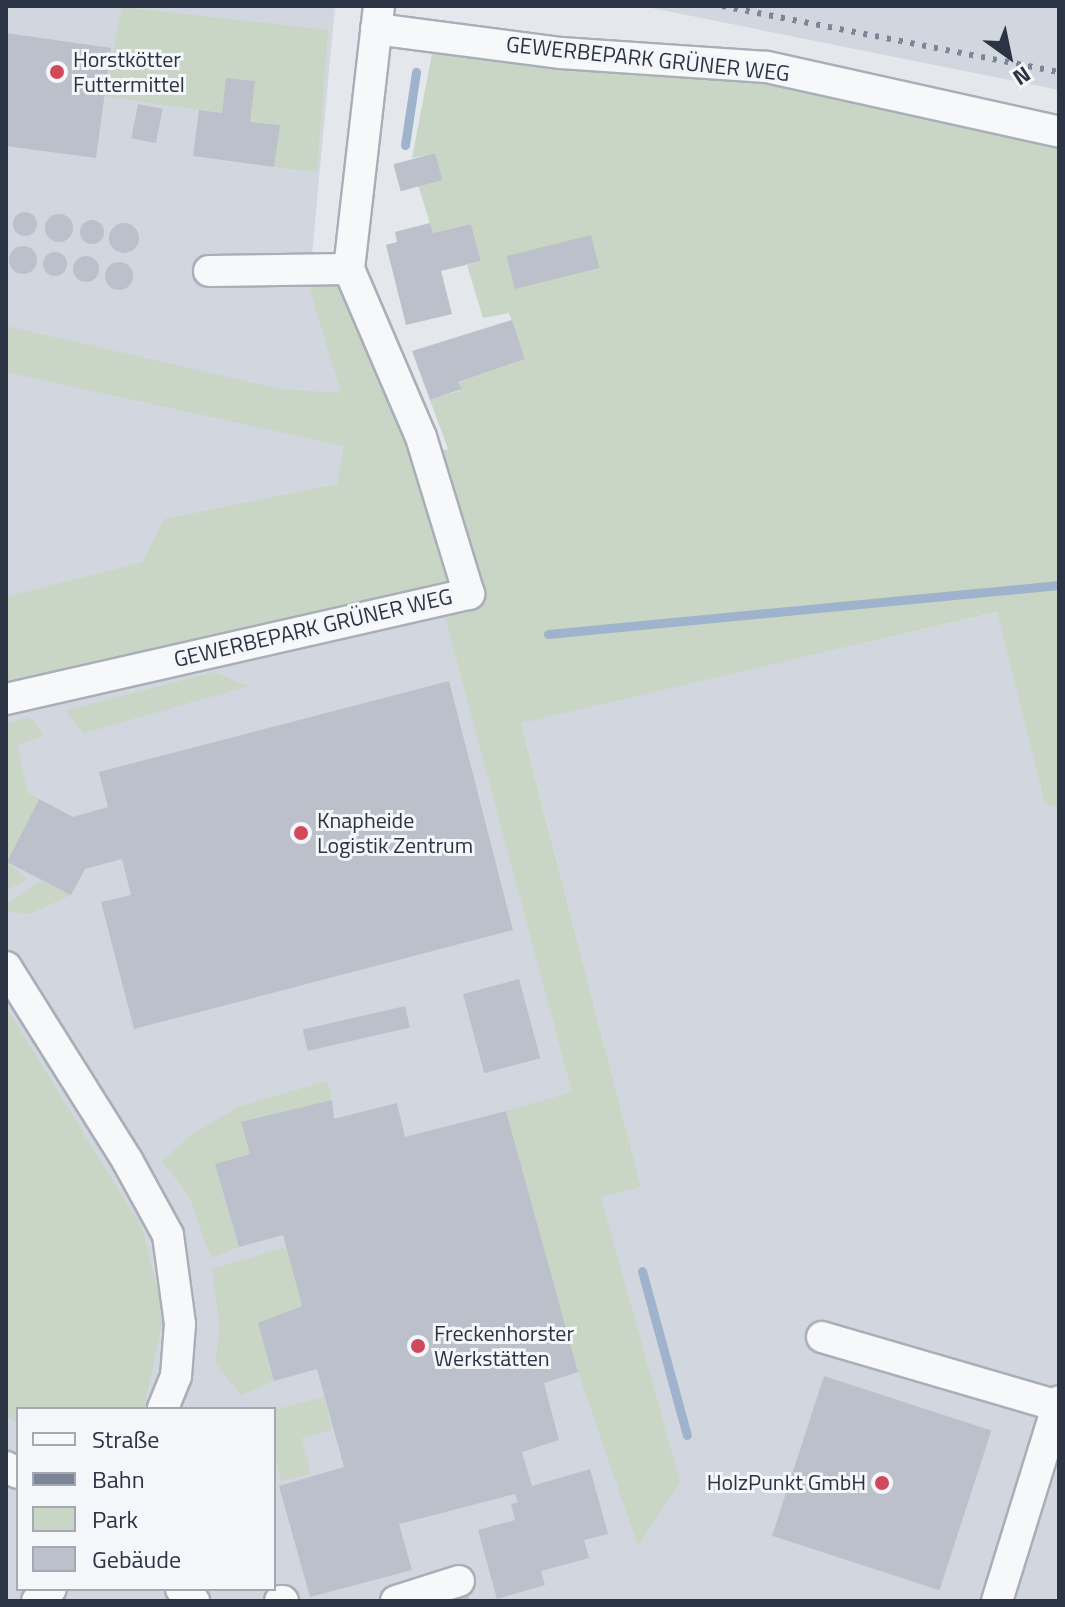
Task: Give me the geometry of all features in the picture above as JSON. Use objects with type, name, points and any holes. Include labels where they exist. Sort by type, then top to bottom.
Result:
[{"type":"street","name":"GEWERBEPARK GRÜNER WEG","points":[[6,699],[469,594],[421,437],[349,269],[378,17],[561,53],[767,67],[1059,132]]},
{"type":"street","points":[[209,271],[349,269]]},
{"type":"street","points":[[6,967],[127,1160],[168,1235],[180,1324],[176,1376],[164,1407]]},
{"type":"street","points":[[822,1337],[1058,1404],[997,1601]]},
{"type":"street","points":[[396,1601],[459,1581]]},
{"type":"shaded area","points":[[6,6],[335,6],[309,287],[403,460],[601,1196],[641,1187],[521,722],[998,612],[1045,804],[1059,808],[1059,1601],[6,1601]]},
{"type":"shaded area","points":[[642,6],[1059,6],[1059,90]]},
{"type":"green space","points":[[122,7],[328,30],[317,172],[274,167],[250,122],[255,81],[226,78],[222,113],[104,96]]},
{"type":"green space","points":[[432,54],[769,76],[1059,141],[1059,808],[1045,804],[997,612],[521,723],[641,1187],[601,1197],[680,1482],[638,1546],[578,1372],[506,1111],[572,1092],[436,584],[6,696],[6,597],[143,562],[164,519],[337,484],[344,446],[6,372],[6,326],[280,389],[341,393],[309,287],[354,284],[412,458],[448,449],[430,400],[461,390],[458,382],[525,359],[509,313],[483,318],[467,265],[481,261],[471,224],[433,233],[418,185],[440,180],[435,153],[412,158]]},
{"type":"green space","points":[[213,672],[249,686],[84,733],[65,711]]},
{"type":"green space","points":[[30,717],[44,736],[17,745],[28,792],[39,799],[7,861],[27,879],[6,891],[6,724]]},
{"type":"green space","points":[[41,880],[71,895],[30,914],[6,911],[6,905]]},
{"type":"green space","points":[[6,1007],[142,1228],[164,1315],[144,1407],[16,1407],[16,1421],[6,1417]]},
{"type":"green space","points":[[327,1081],[332,1100],[241,1122],[250,1154],[215,1164],[239,1247],[211,1258],[189,1196],[162,1161],[192,1134],[240,1106]]},
{"type":"green space","points":[[286,1247],[302,1306],[258,1323],[274,1381],[241,1395],[215,1363],[220,1329],[212,1269]]},
{"type":"green space","points":[[324,1397],[332,1430],[302,1438],[311,1474],[281,1481],[276,1460],[276,1409]]},
{"type":"building","name":"Horstkötter Futtermittel","points":[[6,33],[111,48],[96,158],[6,146]]},
{"type":"building","points":[[226,78],[255,81],[250,122],[280,125],[274,167],[193,156],[199,110],[222,113]]},
{"type":"building","points":[[138,104],[163,109],[156,143],[131,138]]},
{"type":"building","points":[[435,153],[442,180],[401,191],[393,164]]},
{"type":"building","points":[[25,212],[34,215],[37,224],[34,233],[25,236],[16,233],[13,224],[16,215]]},
{"type":"building","points":[[59,214],[69,218],[73,228],[69,238],[59,242],[49,238],[45,228],[49,218]]},
{"type":"building","points":[[92,220],[103,227],[104,232],[97,243],[92,244],[81,237],[80,232],[87,221]]},
{"type":"building","points":[[124,223],[130,224],[138,232],[138,244],[130,252],[124,253],[118,252],[110,244],[109,238],[110,232],[118,224]]},
{"type":"building","points":[[430,223],[433,233],[471,224],[481,261],[441,271],[452,314],[406,325],[386,245],[397,242],[395,232]]},
{"type":"building","points":[[591,235],[599,268],[515,289],[507,256]]},
{"type":"building","points":[[23,246],[33,250],[37,260],[33,270],[23,274],[13,270],[9,260],[13,250]]},
{"type":"building","points":[[55,252],[64,255],[67,264],[64,273],[55,276],[46,273],[43,264],[46,255]]},
{"type":"building","points":[[86,256],[95,260],[99,269],[95,278],[86,282],[77,278],[73,269],[77,260]]},
{"type":"building","points":[[119,262],[129,266],[133,276],[129,286],[119,290],[109,286],[105,276],[109,266]]},
{"type":"building","points":[[512,320],[525,359],[458,382],[462,389],[430,400],[412,351]]},
{"type":"building","name":"Knapheide Logistik Zentrum","points":[[449,681],[513,930],[134,1029],[101,902],[131,895],[122,859],[85,869],[71,895],[7,862],[39,799],[73,817],[108,807],[99,772]]},
{"type":"building","points":[[519,979],[540,1058],[484,1073],[463,994]]},
{"type":"building","points":[[405,1006],[410,1027],[308,1051],[303,1030]]},
{"type":"building","name":"Freckenhorster Werkstätten","points":[[332,1100],[334,1119],[397,1103],[405,1137],[506,1111],[578,1372],[544,1383],[559,1440],[522,1452],[532,1486],[590,1469],[608,1534],[584,1540],[589,1558],[541,1571],[545,1585],[497,1599],[478,1530],[515,1520],[511,1504],[518,1502],[515,1494],[399,1524],[412,1570],[310,1597],[279,1486],[344,1467],[317,1369],[274,1381],[258,1323],[302,1306],[283,1235],[239,1247],[215,1164],[250,1154],[241,1122]]},
{"type":"building","name":"HolzPunkt GmbH","points":[[824,1376],[991,1430],[939,1590],[772,1536]]},
{"type":"building","points":[[468,1594],[470,1601],[445,1601],[445,1600]]},
{"type":"waterway","points":[[405,145],[416,72]]},
{"type":"waterway","points":[[548,634],[1059,585]]},
{"type":"waterway","points":[[642,1271],[687,1435]]},
{"type":"railway","points":[[722,6],[1059,72]]},
{"type":"place","name":"Horstkötter Futtermittel","points":[[57,72]]},
{"type":"place","name":"Knapheide Logistik Zentrum","points":[[301,833]]},
{"type":"place","name":"Freckenhorster Werkstätten","points":[[418,1346]]},
{"type":"place","name":"HolzPunkt GmbH","points":[[882,1483]]}]
